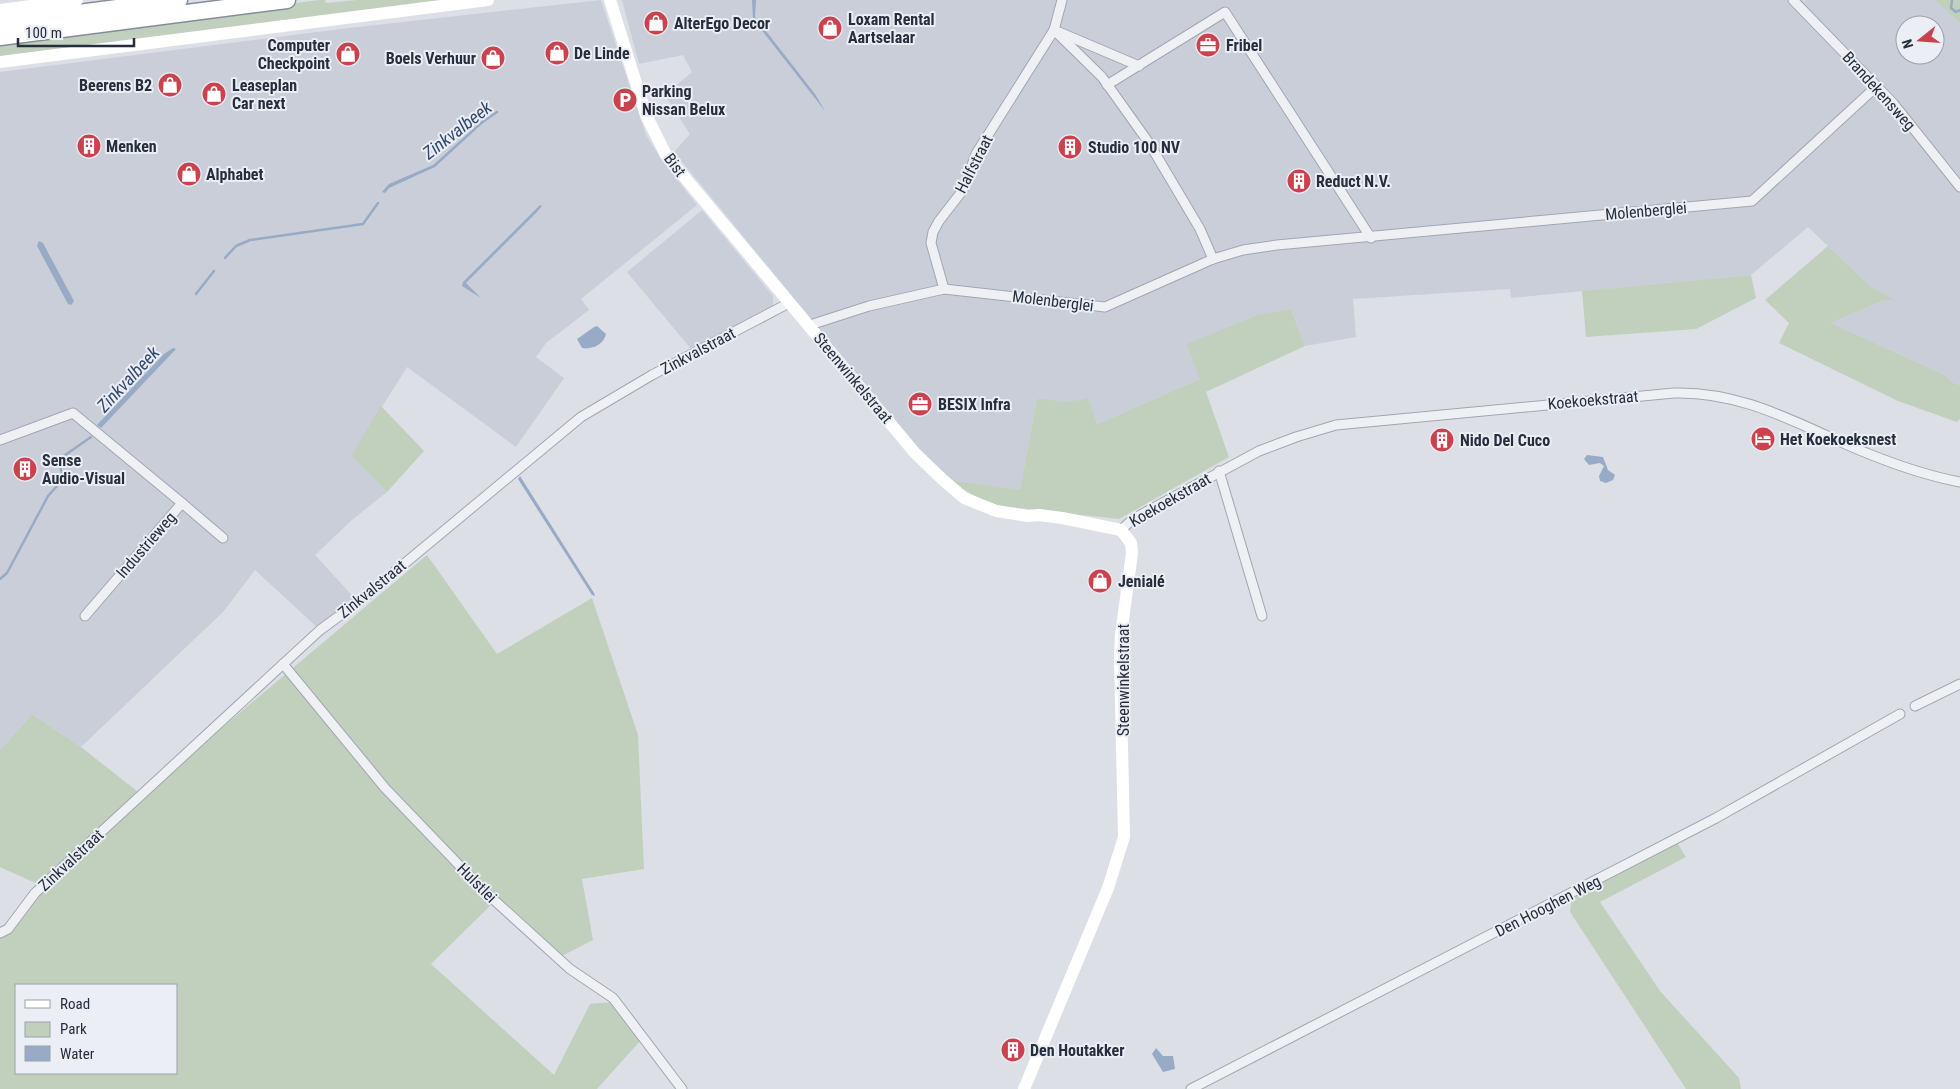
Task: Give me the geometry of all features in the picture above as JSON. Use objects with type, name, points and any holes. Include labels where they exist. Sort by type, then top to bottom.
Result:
[{"type":"highway","points":[[0,23],[179,0]]},
{"type":"highway","points":[[0,37],[287,0]]},
{"type":"street","points":[[0,10],[78,0]]},
{"type":"street","points":[[0,62],[488,0]]},
{"type":"street","name":"Bist","points":[[610,0],[646,115],[659,142],[684,177],[789,302]]},
{"type":"street","name":"Halfstraat","points":[[944,289],[931,243],[933,232],[939,221],[963,190],[976,154],[1054,30],[1062,0]]},
{"type":"street","name":"Brandekensweg","points":[[1793,0],[1893,103],[1960,187]]},
{"type":"street","points":[[1107,85],[1226,12],[1371,238]]},
{"type":"street","points":[[1054,30],[1139,66]]},
{"type":"street","points":[[1054,30],[1107,85],[1149,143],[1200,229],[1213,259]]},
{"type":"street","name":"Molenberglei","points":[[944,289],[1105,307],[1213,259],[1243,250],[1277,245],[1371,238],[1752,201],[1877,86]]},
{"type":"street","points":[[810,325],[869,306],[944,289]]},
{"type":"street","name":"Steenwinkelstraat","points":[[789,302],[915,452],[964,498],[999,512],[1054,517],[1082,524],[1107,526],[1121,530],[1131,543],[1132,554],[1121,635],[1124,837],[1108,888],[1024,1089]]},
{"type":"street","name":"Zinkvalstraat","points":[[0,933],[8,929],[35,893],[320,630],[357,603],[580,417],[652,375],[789,302]]},
{"type":"street","name":"Koekoekstraat","points":[[1121,530],[1133,519],[1278,443],[1336,425],[1555,403],[1694,393],[1736,400],[1798,421],[1891,463],[1913,471],[1960,482]]},
{"type":"street","name":"Industrieweg","points":[[0,440],[73,413],[182,503],[86,616]]},
{"type":"street","name":"Koekoekstraat","points":[[1220,472],[1262,616]]},
{"type":"street","points":[[182,503],[223,538]]},
{"type":"street","name":"Hulstlei","points":[[283,664],[385,788],[483,890],[570,969],[613,998],[682,1089]]},
{"type":"street","points":[[1916,706],[1960,684]]},
{"type":"street","name":"Den Hooghen Weg","points":[[1191,1089],[1716,818],[1900,714]]},
{"type":"shaded area","points":[[601,0],[646,135],[661,159],[697,205],[581,299],[589,310],[546,343],[536,357],[564,378],[516,447],[407,367],[351,456],[387,492],[353,519],[315,555],[359,603],[320,630],[255,570],[223,612],[81,747],[32,714],[0,750],[0,72],[349,28]]},
{"type":"shaded area","points":[[622,0],[1803,0],[1805,2],[1805,0],[1934,0],[1960,23],[1960,385],[1954,383],[1943,374],[1831,323],[1882,301],[1893,300],[1869,285],[1808,227],[1751,275],[1511,298],[1510,289],[1353,299],[1356,337],[1305,346],[1291,309],[1200,379],[1097,424],[1088,399],[1068,402],[1037,398],[1020,491],[942,479],[674,152],[690,134],[665,95],[692,72],[683,55],[639,64]]},
{"type":"shaded area","points":[[702,210],[773,296],[773,306],[691,349],[627,272]]},
{"type":"green space","points":[[325,0],[326,3],[357,0],[459,0],[0,58],[0,42]]},
{"type":"green space","points":[[1934,0],[1960,0],[1960,23]]},
{"type":"green space","points":[[1828,246],[1869,285],[1894,300],[1882,301],[1831,323],[1943,374],[1954,383],[1960,385],[1960,419],[1957,422],[1898,401],[1779,343],[1789,323],[1765,300]]},
{"type":"green space","points":[[1751,275],[1756,298],[1696,329],[1586,337],[1582,291]]},
{"type":"green space","points":[[1291,309],[1305,346],[1206,392],[1229,457],[1119,519],[1000,506],[978,498],[948,480],[1020,490],[1037,398],[1068,402],[1088,398],[1097,424],[1200,379],[1187,344],[1258,315]]},
{"type":"green space","points":[[381,406],[424,451],[387,492],[351,456]]},
{"type":"green space","points":[[427,555],[497,654],[592,598],[638,735],[644,869],[582,879],[593,940],[558,958],[495,901],[431,964],[554,1075],[590,1004],[612,1002],[641,1040],[597,1089],[0,1089],[0,933],[42,886],[0,867],[0,750],[32,714],[81,747],[142,795]]},
{"type":"green space","points":[[1675,839],[1686,857],[1600,902],[1660,991],[1739,1078],[1741,1089],[1686,1089],[1570,912],[1572,894]]},
{"type":"water","points":[[752,0],[756,0],[755,17],[815,94],[825,111],[753,19]]},
{"type":"water","points":[[482,121],[483,123],[435,167],[389,188],[385,193],[382,192],[389,184],[433,165]]},
{"type":"water","points":[[540,205],[542,206],[536,213],[466,283],[481,298],[462,286],[463,282]]},
{"type":"water","points":[[39,241],[43,243],[74,301],[71,305],[68,304],[37,246]]},
{"type":"water","points":[[597,326],[606,334],[605,338],[597,346],[582,348],[577,339]]},
{"type":"water","points":[[173,348],[176,349],[101,428],[97,425],[164,354]]},
{"type":"water","points":[[1587,455],[1603,457],[1608,470],[1615,475],[1613,480],[1606,483],[1600,481],[1599,476],[1604,466],[1600,463],[1589,465],[1584,459]]},
{"type":"water","points":[[520,476],[595,596],[592,595],[518,479]]},
{"type":"water","points":[[1156,1048],[1163,1056],[1173,1056],[1175,1069],[1163,1072],[1152,1054]]},
{"type":"waterway","points":[[1952,0],[1951,8],[1956,12],[1960,10]]},
{"type":"waterway","name":"Zinkvalbeek","points":[[481,123],[497,112]]},
{"type":"waterway","name":"Zinkvalbeek","points":[[225,258],[236,246],[250,240],[363,224],[378,203]]},
{"type":"waterway","name":"Zinkvalbeek","points":[[196,294],[214,271]]},
{"type":"waterway","name":"Zinkvalbeek","points":[[0,579],[7,573],[48,496],[58,485],[62,473],[58,460],[91,437]]},
{"type":"place","name":"AlterEgo Decor","points":[[656,23]]},
{"type":"place","name":"Loxam Rental Aartselaar","points":[[830,28]]},
{"type":"place","name":"Fribel","points":[[1208,45]]},
{"type":"place","name":"De Linde","points":[[557,53]]},
{"type":"place","name":"Computer Checkpoint","points":[[348,54]]},
{"type":"place","name":"Boels Verhuur","points":[[493,58]]},
{"type":"place","name":"Beerens B2","points":[[170,85]]},
{"type":"place","name":"Leaseplan Car next","points":[[214,94]]},
{"type":"place","name":"Parking Nissan Belux","points":[[625,100]]},
{"type":"place","name":"Menken","points":[[89,146]]},
{"type":"place","name":"Studio 100 NV","points":[[1070,147]]},
{"type":"place","name":"Alphabet","points":[[189,174]]},
{"type":"place","name":"Reduct N.V.","points":[[1299,181]]},
{"type":"place","name":"BESIX Infra","points":[[920,404]]},
{"type":"place","name":"Het Koekoeksnest","points":[[1763,439]]},
{"type":"place","name":"Nido Del Cuco","points":[[1442,440]]},
{"type":"place","name":"Sense Audio-Visual","points":[[25,469]]},
{"type":"place","name":"Jenialé","points":[[1100,581]]},
{"type":"place","name":"Den Houtakker","points":[[1013,1050]]}]
